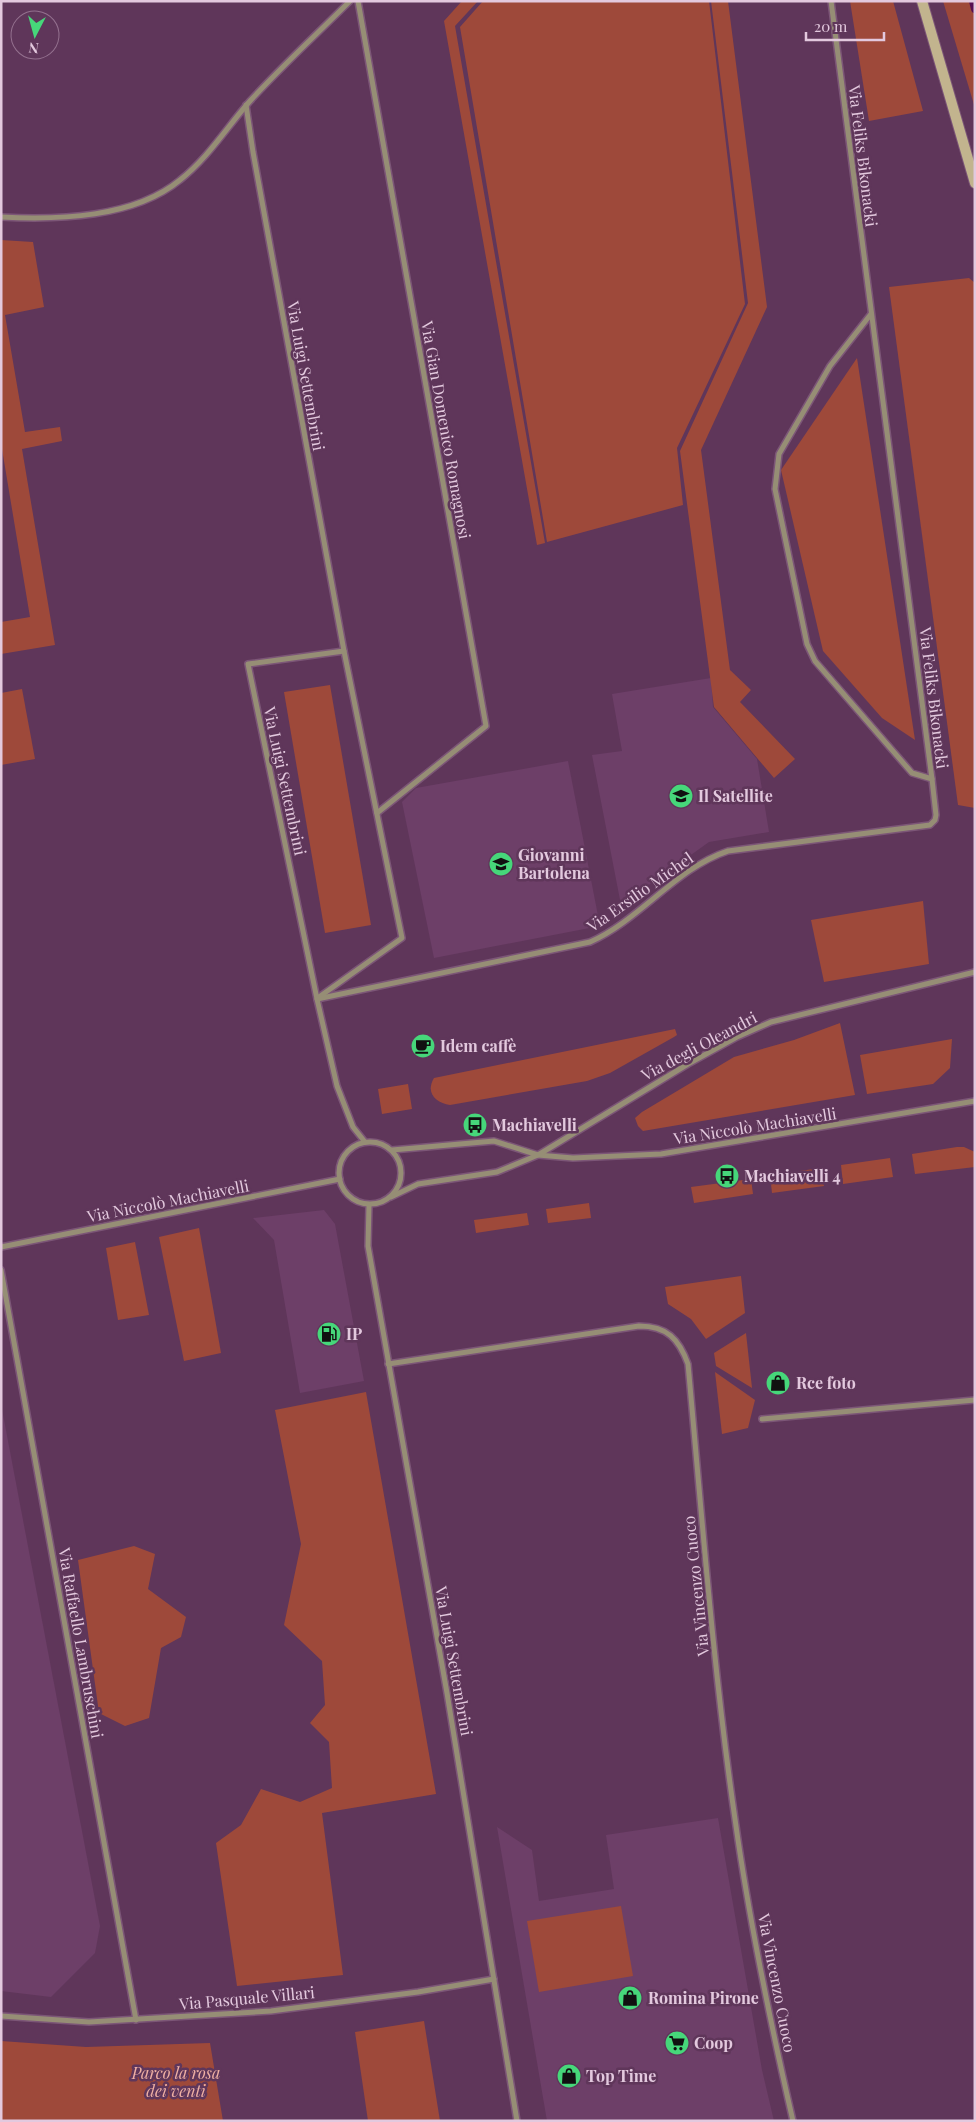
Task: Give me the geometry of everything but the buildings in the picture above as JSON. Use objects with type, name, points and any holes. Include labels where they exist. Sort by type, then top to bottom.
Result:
[{"type":"main road","points":[[922,1],[975,183]]},
{"type":"street","points":[[1,217],[35,218],[84,215],[149,199],[166,190],[192,170],[246,105],[350,1]]},
{"type":"street","name":"Via Gian Domenico Romagnosi","points":[[358,1],[486,726],[377,813]]},
{"type":"street","name":"Via Feliks Bikonacki","points":[[831,1],[932,779],[912,773],[815,661],[807,644],[776,489],[779,454],[830,366],[871,314]]},
{"type":"street","name":"Via Luigi Settembrini","points":[[246,105],[344,651],[402,938],[317,999]]},
{"type":"street","name":"Via Luigi Settembrini","points":[[344,651],[248,664],[317,999],[337,1086],[353,1127],[365,1142]]},
{"type":"street","name":"Via Ersilio Michel","points":[[317,999],[590,942],[611,932],[701,864],[728,851],[930,825],[935,820],[936,815],[932,779]]},
{"type":"street","name":"Via degli Oleandri","points":[[538,1155],[688,1064],[737,1037],[771,1022],[975,972]]},
{"type":"street","name":"Via Niccolò Machiavelli","points":[[392,1150],[494,1141],[538,1155],[590,1158],[661,1154],[975,1101]]},
{"type":"street","points":[[365,1142],[379,1144],[392,1150],[398,1158],[402,1178],[398,1189],[391,1197],[381,1203],[370,1205],[359,1203],[350,1197],[343,1188],[340,1179],[339,1169],[342,1160],[356,1146],[365,1142]]},
{"type":"street","name":"Via Niccolò Machiavelli","points":[[391,1197],[418,1184],[497,1172],[538,1155]]},
{"type":"street","name":"Via Niccolò Machiavelli","points":[[1,1247],[340,1179]]},
{"type":"street","name":"Via Luigi Settembrini","points":[[370,1205],[368,1246],[447,1693],[518,2121]]},
{"type":"street","name":"Via Raffaello Lambruschini","points":[[1,1270],[136,2020]]},
{"type":"street","name":"Via Vincenzo Cuoco","points":[[388,1364],[639,1326],[652,1326],[668,1333],[681,1347],[688,1364],[716,1657],[735,1819],[756,1947],[793,2121]]},
{"type":"street","points":[[762,1419],[975,1400]]},
{"type":"street","name":"Via Pasquale Villari","points":[[1,2016],[81,2022],[271,2011],[418,1992],[494,1979]]},
{"type":"shaded area","name":"Il Satellite","points":[[711,678],[713,707],[757,759],[769,832],[709,842],[621,905],[592,755],[622,751],[612,694]]},
{"type":"shaded area","name":"Giovanni Bartolena","points":[[568,761],[600,926],[434,958],[402,802],[416,788]]},
{"type":"shaded area","points":[[324,1210],[335,1224],[364,1381],[300,1393],[274,1240],[253,1218]]},
{"type":"shaded area","points":[[1,1404],[100,1926],[95,1953],[51,1997],[1,1991]]},
{"type":"shaded area","points":[[718,1818],[762,2070],[774,2121],[547,2121],[497,1827],[532,1850],[539,1901],[614,1889],[606,1835]]},
{"type":"green space","points":[[462,1],[478,1],[455,26],[545,543],[537,545],[444,21]]},
{"type":"green space","points":[[483,1],[709,1],[745,304],[677,448],[683,505],[547,542],[460,27]]},
{"type":"green space","points":[[711,1],[728,1],[767,307],[701,450],[730,670],[751,690],[740,702],[795,759],[774,778],[714,707],[680,451],[748,303]]},
{"type":"green space","points":[[850,1],[893,1],[923,111],[869,121]]},
{"type":"green space","points":[[943,1],[975,1],[975,108]]},
{"type":"green space","points":[[1,240],[33,242],[44,307],[5,315],[25,432],[60,427],[62,441],[22,449],[55,645],[1,654],[1,622],[30,617],[1,443]]},
{"type":"green space","points":[[969,278],[975,283],[975,808],[958,805],[889,287]]},
{"type":"green space","points":[[857,358],[915,740],[882,718],[823,651],[781,470]]},
{"type":"green space","points":[[330,685],[371,925],[325,933],[284,692]]},
{"type":"green space","points":[[22,689],[35,759],[1,765],[1,693]]},
{"type":"green space","points":[[923,901],[929,964],[824,982],[811,920]]},
{"type":"green space","points":[[840,1023],[855,1095],[643,1131],[638,1126],[635,1118],[642,1112],[734,1057],[794,1040]]},
{"type":"green space","points":[[675,1029],[677,1035],[674,1037],[610,1073],[587,1081],[450,1105],[436,1100],[431,1093],[434,1078]]},
{"type":"green space","points":[[952,1039],[950,1068],[933,1084],[867,1094],[860,1055]]},
{"type":"green space","points":[[408,1084],[412,1109],[382,1114],[378,1089]]},
{"type":"green space","points":[[964,1147],[975,1152],[975,1167],[915,1174],[912,1154]]},
{"type":"green space","points":[[890,1158],[893,1177],[843,1184],[841,1165]]},
{"type":"green space","points":[[821,1168],[824,1186],[772,1193],[770,1175]]},
{"type":"green space","points":[[751,1179],[753,1194],[694,1203],[691,1187]]},
{"type":"green space","points":[[589,1203],[591,1218],[548,1223],[546,1209]]},
{"type":"green space","points":[[527,1213],[529,1225],[476,1233],[474,1220]]},
{"type":"green space","points":[[199,1228],[221,1353],[184,1361],[159,1237]]},
{"type":"green space","points":[[135,1242],[149,1315],[118,1320],[106,1248]]},
{"type":"green space","points":[[741,1276],[745,1313],[706,1339],[691,1319],[668,1304],[665,1287]]},
{"type":"green space","points":[[746,1333],[752,1388],[716,1366],[714,1353]]},
{"type":"green space","points":[[715,1372],[755,1400],[748,1428],[722,1434]]},
{"type":"green space","points":[[366,1392],[436,1794],[322,1813],[343,1975],[237,1986],[216,1843],[241,1825],[261,1789],[300,1802],[332,1788],[329,1742],[310,1723],[325,1705],[322,1661],[284,1625],[301,1544],[275,1410]]},
{"type":"green space","points":[[134,1546],[155,1554],[148,1589],[186,1617],[181,1637],[161,1648],[149,1718],[125,1726],[99,1713],[78,1560]]},
{"type":"green space","points":[[621,1906],[633,1976],[539,1992],[527,1921]]},
{"type":"green space","points":[[424,2021],[440,2121],[368,2121],[355,2032]]},
{"type":"green space","name":"Parco la rosa dei venti","points":[[1,2041],[86,2047],[210,2043],[223,2121],[1,2121]]},
{"type":"waterway","points":[[973,1],[975,9]]},
{"type":"place","name":"Il Satellite","points":[[681,796]]},
{"type":"place","name":"Giovanni Bartolena","points":[[501,864]]},
{"type":"place","name":"Idem caffè","points":[[423,1046]]},
{"type":"place","name":"Machiavelli","points":[[475,1125]]},
{"type":"place","name":"Machiavelli 4","points":[[727,1176]]},
{"type":"place","name":"IP","points":[[329,1334]]},
{"type":"place","name":"Rce foto","points":[[778,1383]]},
{"type":"place","name":"Romina Pirone","points":[[630,1998]]},
{"type":"place","name":"Coop","points":[[677,2043]]},
{"type":"place","name":"Top Time","points":[[569,2076]]}]
